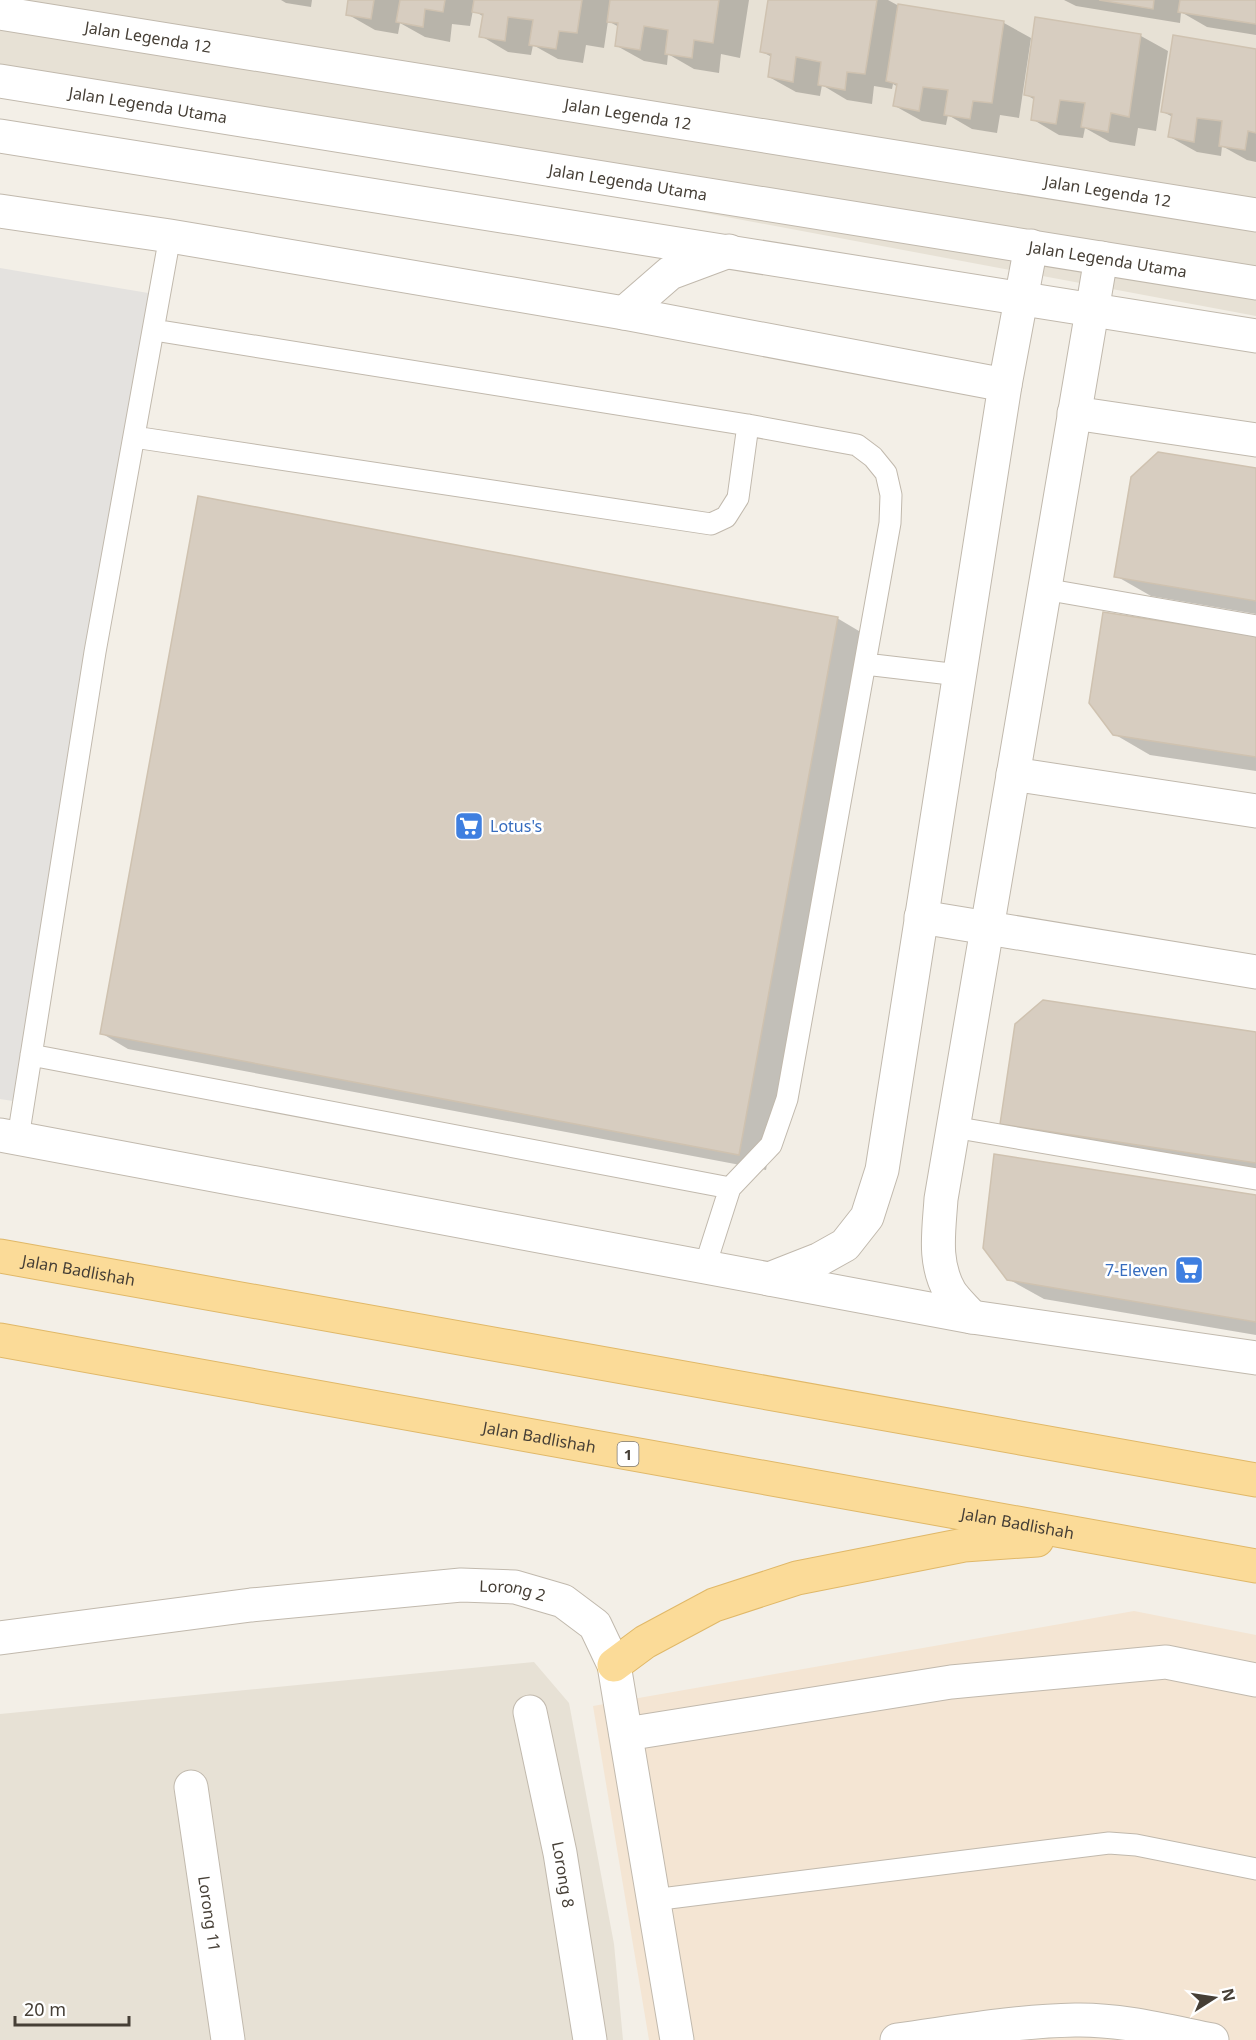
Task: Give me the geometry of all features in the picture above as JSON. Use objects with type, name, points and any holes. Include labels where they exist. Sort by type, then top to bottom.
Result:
[{"type":"main road","name":"Jalan Badlishah","points":[[0,1256],[1256,1480]]},
{"type":"main road","name":"Jalan Badlishah","points":[[0,1340],[1256,1566]]},
{"type":"main road","points":[[614,1665],[645,1642],[714,1605],[797,1578],[964,1545],[1087,1537]]},
{"type":"street","name":"Jalan Legenda 12","points":[[0,13],[1256,215]]},
{"type":"street","name":"Jalan Legenda Utama","points":[[0,81],[1256,283]]},
{"type":"street","points":[[0,136],[1256,336]]},
{"type":"street","points":[[0,211],[170,236],[624,313],[1005,385]]},
{"type":"street","points":[[769,1279],[820,1259],[845,1245],[867,1217],[882,1170],[1005,385],[1030,246]]},
{"type":"street","points":[[624,313],[670,273],[729,251]]},
{"type":"street","points":[[972,1317],[951,1294],[940,1271],[937,1250],[941,1198],[1101,258]]},
{"type":"street","points":[[1074,412],[1256,440]]},
{"type":"street","points":[[1013,774],[1256,812]]},
{"type":"street","points":[[921,917],[1256,972]]},
{"type":"street","points":[[9,1137],[972,1317],[1256,1358]]},
{"type":"street","name":"Lorong 2","points":[[0,1638],[251,1605],[461,1585],[515,1587],[563,1601],[595,1625],[614,1665],[677,2040]]},
{"type":"street","points":[[626,1734],[951,1682],[1166,1662],[1256,1680]]},
{"type":"street","name":"Lorong 8","points":[[530,1712],[560,1853],[590,2040]]},
{"type":"street","name":"Lorong 11","points":[[190,1788],[228,2040]]},
{"type":"street","points":[[897,2040],[1023,2024],[1076,2030],[1120,2023],[1176,2037],[1212,2040]]},
{"type":"lane","points":[[9,1137],[31,1055],[95,652],[170,236]]},
{"type":"lane","points":[[153,330],[748,425],[857,445],[873,457],[886,473],[891,495],[890,523],[787,1099],[771,1145],[730,1188],[705,1266]]},
{"type":"lane","points":[[134,437],[711,524],[726,517],[738,498],[748,425]]},
{"type":"lane","points":[[1044,589],[1256,626]]},
{"type":"lane","points":[[865,664],[959,675]]},
{"type":"lane","points":[[31,1055],[730,1188]]},
{"type":"lane","points":[[953,1127],[1256,1179]]},
{"type":"lane","points":[[653,1900],[1109,1844],[1136,1845],[1256,1869]]},
{"type":"shaded area","points":[[0,0],[1256,0],[1256,316],[0,81]]},
{"type":"shaded area","points":[[0,268],[160,295],[26,1103],[0,1099]]},
{"type":"shaded area","points":[[1134,1611],[1256,1635],[1256,2040],[649,2040],[593,1706]]},
{"type":"shaded area","points":[[534,1662],[569,1703],[614,1944],[623,2040],[0,2040],[0,1714]]},
{"type":"building","points":[[348,0],[374,0],[371,19],[346,15]]},
{"type":"building","points":[[400,0],[445,0],[443,12],[425,9],[423,27],[396,22]]},
{"type":"building","points":[[474,0],[582,0],[577,33],[559,31],[556,49],[529,45],[533,20],[508,17],[505,41],[479,37],[483,14],[472,12]]},
{"type":"building","points":[[610,0],[719,0],[713,43],[694,40],[692,58],[665,54],[668,30],[644,26],[640,50],[615,46],[618,23],[607,22]]},
{"type":"building","points":[[768,0],[877,0],[865,74],[847,72],[845,90],[818,85],[821,62],[796,57],[793,82],[768,77],[771,54],[760,52]]},
{"type":"building","points":[[1099,0],[1154,0],[1153,9]]},
{"type":"building","points":[[1180,0],[1256,0],[1256,24],[1178,12]]},
{"type":"building","points":[[898,4],[1004,21],[992,103],[973,101],[970,119],[944,115],[948,90],[923,87],[919,111],[893,106],[897,84],[886,81]]},
{"type":"building","points":[[1035,17],[1141,34],[1129,117],[1111,113],[1108,132],[1081,127],[1085,103],[1060,100],[1056,124],[1031,120],[1034,97],[1024,95]]},
{"type":"building","points":[[1173,35],[1256,49],[1256,133],[1248,131],[1245,150],[1219,146],[1222,121],[1197,118],[1194,142],[1168,137],[1172,114],[1161,112]]},
{"type":"building","points":[[1158,452],[1256,468],[1256,601],[1114,577],[1131,477]]},
{"type":"building","name":"Lotus's","points":[[198,496],[838,617],[739,1155],[100,1034]]},
{"type":"building","points":[[1103,612],[1256,636],[1256,757],[1113,735],[1089,703]]},
{"type":"building","points":[[1043,1000],[1256,1032],[1256,1163],[1000,1124],[1015,1024]]},
{"type":"building","points":[[994,1154],[1256,1195],[1256,1322],[1007,1280],[983,1248]]},
{"type":"place","name":"Lotus's","points":[[469,826]]},
{"type":"place","name":"7-Eleven","points":[[1189,1270]]}]
